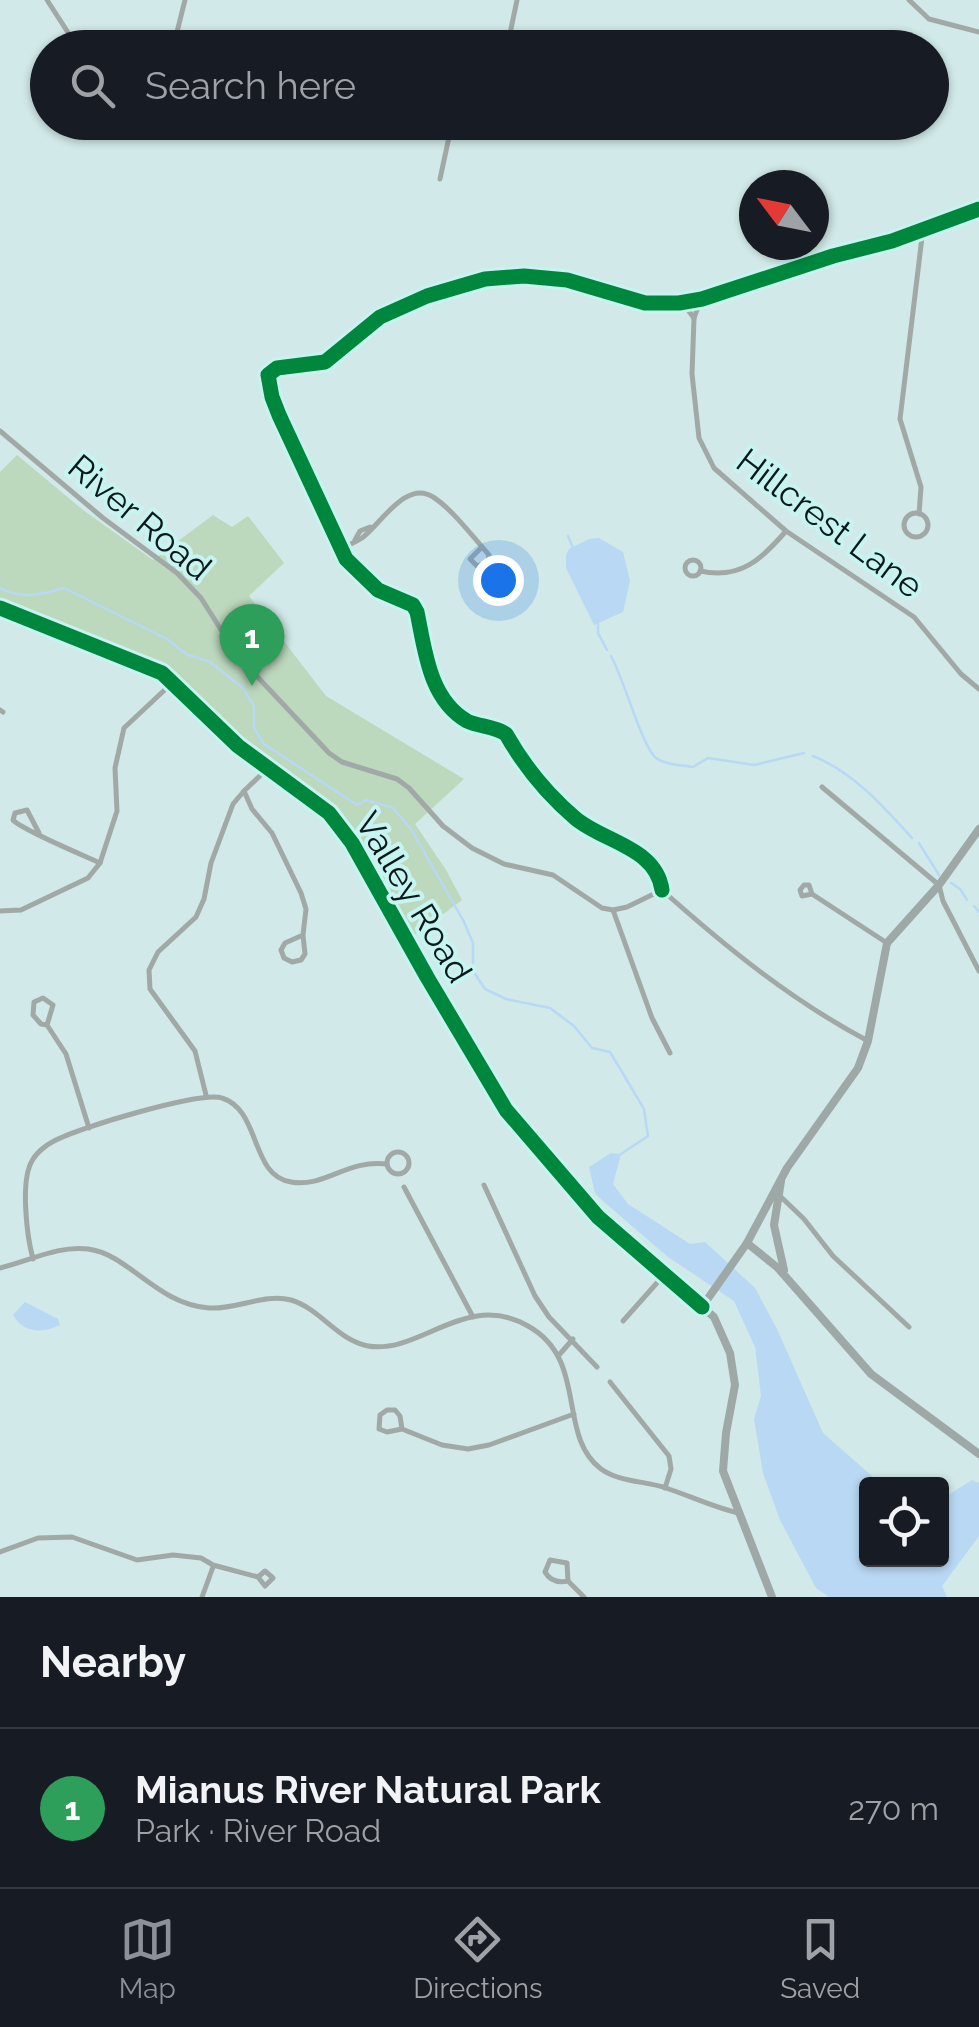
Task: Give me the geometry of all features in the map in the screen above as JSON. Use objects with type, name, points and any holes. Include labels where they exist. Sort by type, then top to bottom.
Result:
[{"type":"street","points":[[47,0],[66,30]]},
{"type":"street","points":[[178,30],[185,0]]},
{"type":"street","points":[[511,30],[517,0]]},
{"type":"street","points":[[909,0],[928,19],[979,32]]},
{"type":"street","points":[[440,178],[448,140]]},
{"type":"street","points":[[868,1041],[730,952],[662,890],[656,872],[642,857],[570,814],[526,769],[506,734],[470,722],[459,714],[430,676],[417,612],[412,605],[370,585],[341,549],[272,397],[268,379],[274,369],[326,362],[380,318],[428,296],[486,280],[524,276],[567,280],[646,302],[682,302],[924,229],[979,208]]},
{"type":"street","points":[[919,514],[921,487],[900,419],[924,229]]},
{"type":"street","name":"Hillcrest Lane","points":[[701,299],[694,318],[692,374],[703,450],[714,468],[786,531],[914,617],[961,674],[979,689]]},
{"type":"street","points":[[682,302],[694,318]]},
{"type":"street","name":"River Road","points":[[0,430],[103,518],[177,574],[201,598],[238,656],[329,752],[342,762],[397,779],[443,826],[472,848],[504,864],[553,875],[592,904],[613,910]]},
{"type":"street","points":[[341,549],[363,537],[406,497],[422,492],[434,497],[482,547]]},
{"type":"street","points":[[919,514],[926,519],[927,527],[924,534],[914,537],[906,532],[905,522],[911,515],[919,514]]},
{"type":"street","points":[[700,572],[730,574],[752,566],[786,531]]},
{"type":"street","name":"Valley Road","points":[[0,608],[146,666],[174,682],[216,728],[316,800],[352,843],[506,1110],[590,1209],[714,1317],[734,1366],[735,1385],[723,1456],[725,1478],[772,1597]]},
{"type":"street","points":[[0,911],[20,910],[88,878],[100,863],[117,811],[116,768],[124,728],[174,682]]},
{"type":"street","points":[[206,1095],[195,1052],[150,989],[148,970],[158,952],[196,917],[233,804],[268,768]]},
{"type":"street","points":[[822,787],[939,885],[943,901],[979,971]]},
{"type":"street","points":[[244,791],[252,809],[272,833],[306,908],[302,935],[305,954],[301,960],[292,962],[284,958],[284,942],[302,935]]},
{"type":"street","points":[[39,833],[30,813],[18,811],[14,816],[16,824],[100,863]]},
{"type":"street","points":[[702,1307],[747,1244],[782,1177],[850,1081],[868,1041],[887,943],[939,885],[979,830]]},
{"type":"street","points":[[662,890],[613,910],[652,1018],[670,1053]]},
{"type":"street","points":[[812,894],[887,943]]},
{"type":"street","points":[[47,1024],[41,1024],[33,1014],[34,1002],[43,998],[52,1001],[47,1024],[66,1054],[89,1128]]},
{"type":"street","points":[[33,1259],[27,1214],[28,1166],[35,1156],[52,1141],[206,1095],[224,1098],[239,1108],[264,1161],[285,1181],[315,1182],[353,1165],[387,1164]]},
{"type":"street","points":[[398,1152],[410,1162],[400,1175],[392,1173],[387,1164],[389,1156],[398,1152]]},
{"type":"street","points":[[782,1177],[774,1225],[787,1279]]},
{"type":"street","points":[[484,1185],[534,1296],[596,1367]]},
{"type":"street","points":[[404,1188],[473,1316]]},
{"type":"street","points":[[780,1196],[804,1219],[832,1256],[909,1327]]},
{"type":"street","points":[[747,1244],[787,1279],[871,1374],[979,1454]]},
{"type":"street","points":[[0,1268],[70,1248],[92,1249],[181,1302],[210,1308],[280,1298],[304,1305],[356,1343],[377,1347],[473,1316],[518,1321],[538,1333],[559,1355],[583,1443],[598,1466],[620,1477],[738,1513]]},
{"type":"street","points":[[623,1321],[664,1274]]},
{"type":"street","points":[[559,1355],[573,1339]]},
{"type":"street","points":[[610,1382],[669,1456],[671,1469],[666,1488]]},
{"type":"street","points":[[402,1428],[395,1410],[380,1416],[379,1429],[386,1432],[402,1428],[424,1439],[468,1449],[574,1414]]},
{"type":"street","points":[[0,1552],[38,1538],[72,1537],[130,1558],[191,1556],[258,1577]]},
{"type":"street","points":[[568,1581],[567,1563],[550,1560],[545,1572],[548,1576],[568,1581],[584,1597]]},
{"type":"street","points":[[202,1597],[213,1565]]},
{"type":"green space","points":[[17,455],[83,510],[153,560],[213,515],[232,527],[248,516],[284,563],[249,596],[326,696],[464,779],[415,824],[462,900],[411,938],[355,834],[323,799],[265,761],[209,713],[177,676],[0,605],[0,472]]},
{"type":"water","points":[[599,538],[623,552],[630,581],[623,612],[594,625],[566,568],[566,555],[569,549]]},
{"type":"water","points":[[611,1153],[621,1154],[613,1184],[628,1204],[690,1244],[705,1242],[755,1288],[823,1433],[873,1477],[859,1477],[859,1567],[949,1567],[949,1495],[972,1480],[979,1483],[979,1536],[942,1586],[947,1597],[829,1597],[816,1588],[780,1520],[763,1473],[754,1419],[761,1396],[755,1347],[734,1301],[668,1257],[604,1202],[595,1193],[589,1167]]},
{"type":"water","points":[[25,1302],[58,1319],[60,1325],[41,1330],[23,1326],[13,1315]]},
{"type":"waterway","points":[[568,536],[573,548]]},
{"type":"waterway","points":[[0,588],[32,595],[64,588],[167,639],[186,654],[210,662],[243,688],[254,706],[254,728],[264,744],[357,805],[366,800],[393,808],[411,829],[463,920],[473,943],[473,971],[485,989],[506,999],[550,1008],[574,1026],[592,1048],[610,1052],[644,1109],[648,1136],[621,1154]]},
{"type":"waterway","points":[[598,622],[598,633],[607,650]]},
{"type":"waterway","points":[[611,656],[644,740],[659,760],[693,767],[708,758],[754,765],[804,753]]},
{"type":"waterway","points":[[813,756],[855,781],[912,838]]},
{"type":"waterway","points":[[919,843],[939,875]]},
{"type":"waterway","points":[[951,883],[967,900]]},
{"type":"waterway","points":[[974,906],[979,912]]},
{"type":"cycle path","points":[[662,890],[650,864],[575,818],[555,799],[506,734],[467,721],[444,700],[426,657],[413,605],[378,590],[346,559],[279,415],[268,375],[277,368],[325,362],[380,317],[427,296],[485,279],[524,276],[567,280],[645,303],[679,303],[892,241],[979,209]]},
{"type":"cycle path","points":[[0,608],[162,673],[238,746],[329,813],[352,843],[506,1110],[598,1217],[702,1307]]},
{"type":"place","name":"Mianus River Natural Park","points":[[252,686]]}]
